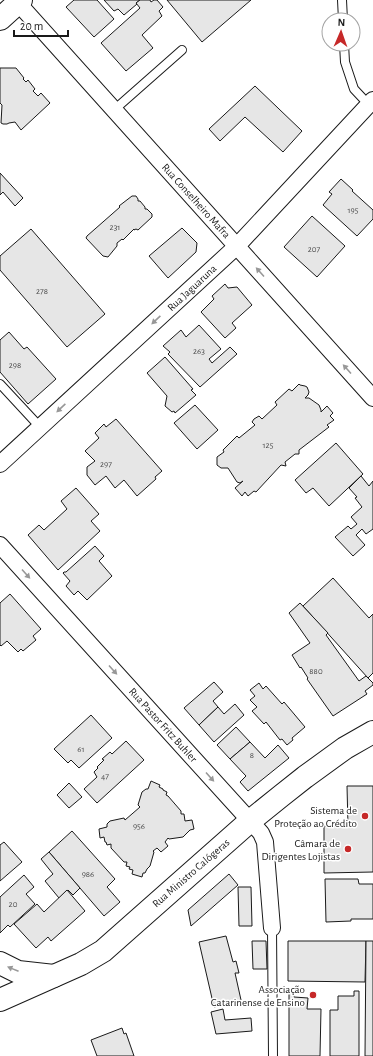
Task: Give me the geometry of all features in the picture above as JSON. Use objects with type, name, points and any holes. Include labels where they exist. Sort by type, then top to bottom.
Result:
[{"type":"main road","points":[[0,19],[20,2]]},
{"type":"main road","name":"Rua Ministro Calógeras","points":[[0,1000],[55,976],[103,951],[250,821],[305,777],[345,748],[373,732]]},
{"type":"main road","points":[[0,963],[18,972],[55,976]]},
{"type":"street","name":"Rua Conselheiro Mafra","points":[[20,2],[114,110],[373,398]]},
{"type":"street","name":"Rua Jaguaruna","points":[[0,464],[237,246],[371,103]]},
{"type":"street","name":"Rua Pastor Fritz Buhler","points":[[0,545],[261,833],[265,842],[272,928]]},
{"type":"lane","points":[[342,0],[343,12]]},
{"type":"lane","points":[[114,110],[182,50]]},
{"type":"lane","points":[[344,52],[345,62],[354,89],[371,103]]},
{"type":"lane","points":[[0,384],[40,427]]},
{"type":"lane","points":[[272,928],[273,1056]]},
{"type":"building","points":[[74,0],[97,0],[114,19],[94,37],[66,7]]},
{"type":"building","points":[[104,0],[140,0],[124,15],[118,9],[114,11]]},
{"type":"building","points":[[140,0],[150,0],[151,2],[157,0],[163,7],[159,11],[162,16],[142,35],[153,48],[126,71],[101,43],[140,8],[136,3]]},
{"type":"building","points":[[167,0],[251,0],[202,42]]},
{"type":"building","points":[[0,68],[16,68],[24,78],[23,79],[26,82],[28,80],[35,89],[33,91],[38,96],[41,93],[50,103],[21,130],[15,122],[7,124],[1,123],[2,105],[0,103]]},
{"type":"building","points":[[255,86],[302,131],[283,152],[245,117],[220,141],[209,129]]},
{"type":"building","points":[[0,173],[23,198],[15,206],[3,192],[0,195]]},
{"type":"building","points":[[341,179],[373,210],[373,219],[357,236],[323,205],[332,194],[329,192]]},
{"type":"building","points":[[132,196],[136,196],[138,201],[140,201],[145,209],[152,214],[152,217],[138,230],[134,229],[123,240],[122,239],[117,243],[117,246],[108,257],[103,256],[86,238],[120,207],[119,206]]},
{"type":"building","points":[[312,216],[345,246],[317,277],[284,247]]},
{"type":"building","points":[[182,228],[197,243],[196,252],[168,278],[149,256]]},
{"type":"building","points":[[31,229],[105,314],[67,347],[0,270],[0,256]]},
{"type":"building","points":[[225,284],[228,288],[237,287],[252,305],[232,323],[236,328],[225,338],[201,312],[214,299],[212,296]]},
{"type":"building","points":[[199,325],[221,349],[209,359],[212,363],[230,347],[237,354],[200,387],[168,354],[170,352],[163,346],[181,330],[186,337]]},
{"type":"building","points":[[9,332],[24,349],[27,347],[56,379],[28,404],[0,372],[0,340]]},
{"type":"building","points":[[165,357],[193,389],[191,390],[196,395],[175,413],[165,406],[167,396],[147,373]]},
{"type":"building","points":[[299,384],[307,387],[309,392],[305,398],[309,398],[319,405],[321,412],[327,406],[333,413],[330,416],[334,420],[327,425],[329,427],[299,450],[299,454],[295,454],[285,462],[286,466],[281,465],[256,492],[254,491],[248,496],[245,492],[242,496],[235,488],[243,481],[240,483],[237,482],[228,468],[221,468],[217,465],[217,457],[224,452],[223,450],[237,436],[239,438],[255,425],[252,422],[254,419],[259,416],[262,419],[277,405],[275,402],[289,389],[292,391]]},
{"type":"building","points":[[195,405],[218,430],[197,449],[174,423]]},
{"type":"building","points":[[116,419],[162,471],[155,477],[156,479],[137,496],[124,480],[115,488],[106,476],[95,485],[87,475],[87,467],[95,461],[85,451],[99,438],[95,433],[104,424],[106,427]]},
{"type":"building","points":[[336,443],[363,474],[329,506],[313,488],[306,493],[295,480]]},
{"type":"building","points":[[361,476],[369,486],[373,481],[373,529],[366,534],[362,529],[356,535],[365,545],[353,556],[335,537],[348,526],[351,529],[357,524],[351,517],[362,507],[355,498],[357,497],[349,488]]},
{"type":"building","points":[[76,488],[99,514],[91,521],[100,531],[58,570],[28,535],[39,525],[44,530],[67,509],[61,501]]},
{"type":"building","points":[[95,546],[104,556],[99,561],[112,576],[87,600],[78,591],[74,595],[66,586],[70,581],[63,573]]},
{"type":"building","points":[[333,578],[369,618],[373,614],[373,673],[368,678],[303,606]]},
{"type":"building","points":[[10,594],[41,629],[33,636],[36,640],[23,651],[21,649],[18,652],[7,641],[1,646],[0,645],[0,603]]},
{"type":"building","points":[[300,603],[328,633],[326,635],[359,681],[366,676],[373,683],[373,685],[365,691],[367,694],[333,716],[292,655],[310,643],[289,613]]},
{"type":"building","points":[[214,682],[223,692],[213,701],[218,707],[199,725],[184,708]]},
{"type":"building","points":[[259,683],[263,689],[266,686],[282,704],[284,702],[305,727],[292,738],[293,740],[287,745],[282,739],[280,740],[266,722],[264,724],[252,711],[257,707],[250,700],[255,696],[250,690]]},
{"type":"building","points":[[235,704],[244,715],[214,742],[199,725],[218,707],[224,714]]},
{"type":"building","points":[[91,715],[112,738],[79,768],[71,760],[68,763],[54,749]]},
{"type":"building","points":[[236,727],[250,742],[230,759],[217,745]]},
{"type":"building","points":[[126,741],[144,760],[97,803],[84,789],[97,777],[94,772],[104,760],[102,759],[110,752],[112,754]]},
{"type":"building","points":[[250,742],[265,758],[278,745],[289,758],[248,791],[240,782],[246,776],[230,759]]},
{"type":"building","points":[[151,781],[160,785],[159,787],[167,792],[166,795],[181,811],[181,814],[184,814],[185,821],[192,820],[194,829],[190,830],[183,837],[168,838],[165,842],[168,846],[161,852],[157,848],[153,851],[150,866],[145,873],[143,873],[142,877],[132,874],[133,870],[126,866],[127,862],[124,862],[111,848],[111,844],[107,845],[104,837],[100,838],[99,829],[107,827],[107,824],[110,821],[124,818],[125,820],[140,807],[138,805],[142,792],[148,789]]},
{"type":"building","points":[[69,783],[82,797],[69,808],[57,795]]},
{"type":"building","name":"Câmara de Dirigentes Lojistas","points":[[347,786],[373,786],[373,872],[324,873],[324,826],[348,826]]},
{"type":"building","points":[[72,831],[115,879],[107,887],[120,902],[104,916],[49,852]]},
{"type":"building","points":[[4,842],[22,862],[0,881],[0,845]]},
{"type":"building","points":[[49,852],[80,888],[73,895],[68,890],[59,898],[45,881],[53,874],[41,859]]},
{"type":"building","points":[[229,874],[238,885],[191,926],[188,910]]},
{"type":"building","points":[[24,875],[34,887],[26,894],[35,904],[10,927],[8,925],[0,933],[0,897]]},
{"type":"building","points":[[325,879],[358,879],[359,884],[373,884],[373,919],[351,919],[351,921],[326,922]]},
{"type":"building","points":[[238,887],[251,887],[252,926],[239,926]]},
{"type":"building","points":[[67,890],[85,911],[51,941],[48,937],[36,948],[14,924],[37,904],[44,912]]},
{"type":"building","points":[[226,936],[233,962],[236,961],[239,973],[235,973],[241,1000],[214,1007],[199,942]]},
{"type":"building","points":[[252,941],[266,941],[267,969],[253,969]]},
{"type":"building","points":[[288,941],[366,941],[365,982],[288,981]]},
{"type":"building","points":[[366,941],[373,941],[373,1056],[365,1056]]},
{"type":"building","points":[[354,991],[359,991],[359,1056],[330,1056],[330,1010],[338,1010],[338,996],[354,996]]},
{"type":"building","points":[[289,993],[294,993],[294,997],[308,998],[307,1009],[321,1009],[320,1056],[289,1056]]},
{"type":"building","points":[[223,1009],[225,1020],[251,1018],[252,1031],[216,1034],[211,1012]]},
{"type":"building","points":[[122,1028],[124,1034],[126,1033],[134,1056],[97,1056],[91,1040]]},
{"type":"place","name":"Sistema de Proteção ao Crédito","points":[[365,816]]},
{"type":"place","name":"Câmara de Dirigentes Lojistas","points":[[348,849]]},
{"type":"place","name":"Associação Catarinense de Ensino","points":[[313,995]]}]
